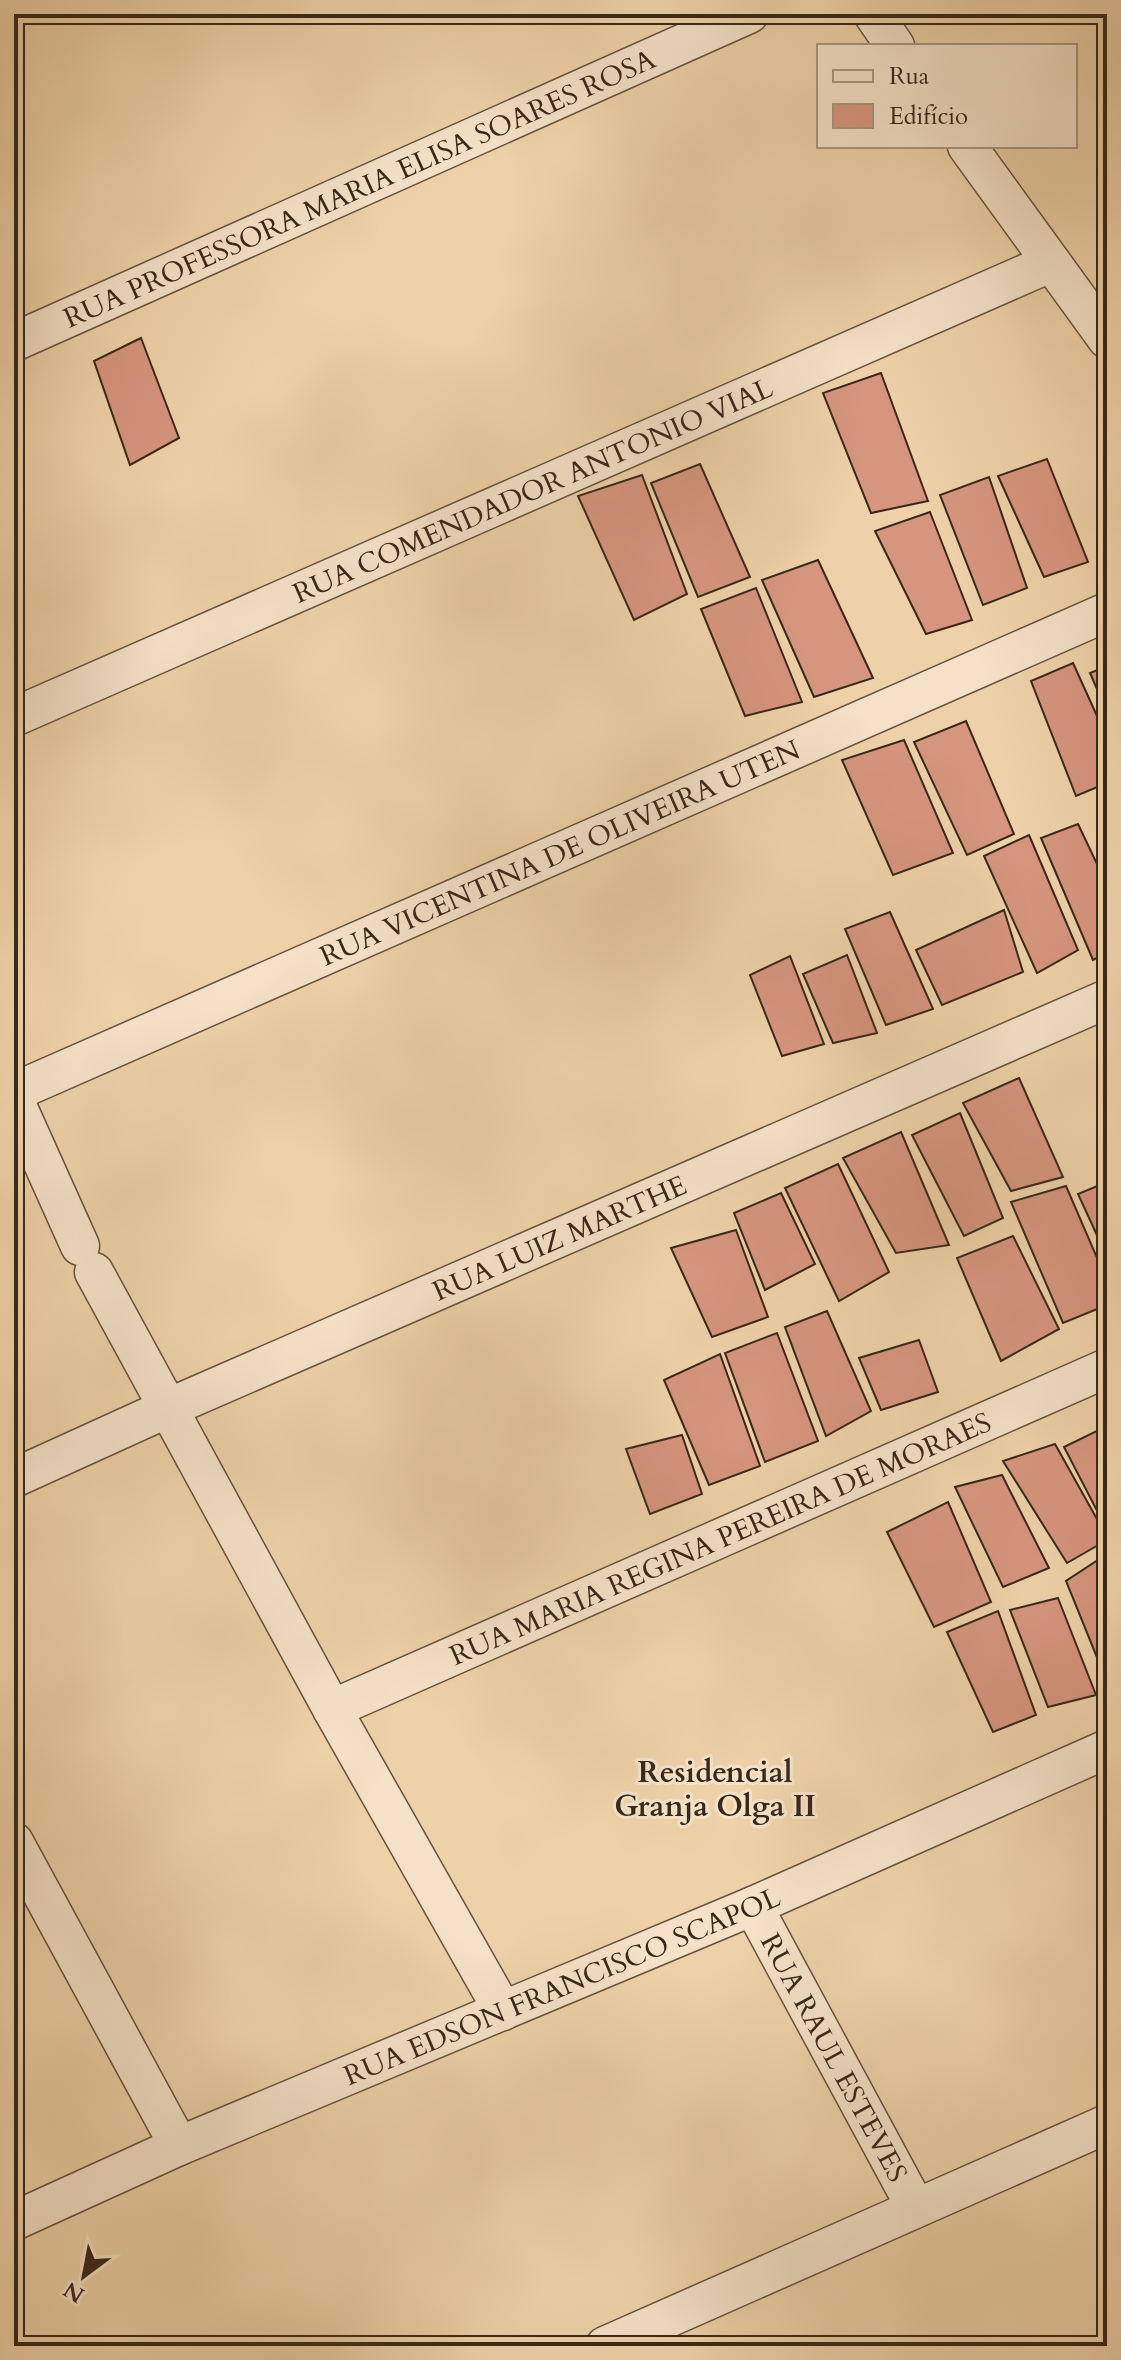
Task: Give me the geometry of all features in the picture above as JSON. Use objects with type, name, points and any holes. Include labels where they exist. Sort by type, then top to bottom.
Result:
[{"type":"street","name":"RUA PROFESSORA MARIA ELISA SOARES ROSA","points":[[14,342],[749,14]]},
{"type":"street","points":[[873,14],[894,44]]},
{"type":"street","points":[[968,148],[1107,339]]},
{"type":"street","name":"RUA COMENDADOR ANTONIO VIAL","points":[[14,717],[1050,263]]},
{"type":"street","name":"RUA VICENTINA DE OLIVEIRA UTEN","points":[[14,1092],[1107,612]]},
{"type":"street","name":"RUA LUIZ MARTHE","points":[[14,1478],[1107,999]]},
{"type":"street","points":[[14,1099],[87,1259],[332,1709],[503,2011]]},
{"type":"street","name":"RUA MARIA REGINA PEREIRA DE MORAES","points":[[332,1709],[1107,1368]]},
{"type":"street","name":"RUA EDSON FRANCISCO SCAPOL","points":[[14,2221],[179,2146],[753,1906],[1107,1749]]},
{"type":"street","points":[[14,1842],[179,2146]]},
{"type":"street","name":"RUA RAUL ESTEVES","points":[[753,1906],[916,2208]]},
{"type":"street","points":[[605,2346],[1107,2124]]},
{"type":"building","points":[[141,338],[179,438],[130,465],[94,361]]},
{"type":"building","points":[[881,373],[928,501],[871,513],[823,393]]},
{"type":"building","points":[[1047,459],[1088,562],[1044,577],[998,476]]},
{"type":"building","points":[[700,464],[750,577],[698,597],[651,483]]},
{"type":"building","points":[[642,475],[687,594],[634,620],[578,496]]},
{"type":"building","points":[[989,477],[1027,588],[983,605],[940,495]]},
{"type":"building","points":[[930,512],[972,620],[926,634],[875,531]]},
{"type":"building","points":[[818,560],[873,678],[814,697],[762,580]]},
{"type":"building","points":[[756,588],[802,702],[745,716],[701,609]]},
{"type":"building","points":[[1073,663],[1107,738],[1107,783],[1076,796],[1031,681]]},
{"type":"building","points":[[1107,666],[1107,712],[1090,673]]},
{"type":"building","points":[[966,721],[1014,834],[967,855],[914,742]]},
{"type":"building","points":[[904,740],[953,853],[893,875],[842,760]]},
{"type":"building","points":[[1078,824],[1107,885],[1107,952],[1093,960],[1041,838]]},
{"type":"building","points":[[1029,835],[1078,950],[1037,973],[984,856]]},
{"type":"building","points":[[1004,910],[1023,972],[942,1005],[916,950]]},
{"type":"building","points":[[890,912],[933,1009],[886,1025],[845,929]]},
{"type":"building","points":[[847,955],[877,1033],[833,1043],[803,974]]},
{"type":"building","points":[[790,956],[824,1044],[782,1056],[750,975]]},
{"type":"building","points":[[1019,1078],[1063,1177],[1011,1191],[963,1103]]},
{"type":"building","points":[[960,1113],[1003,1218],[964,1236],[912,1135]]},
{"type":"building","points":[[901,1132],[949,1245],[896,1253],[843,1158]]},
{"type":"building","points":[[838,1164],[889,1272],[839,1301],[785,1188]]},
{"type":"building","points":[[1107,1182],[1107,1257],[1078,1194]]},
{"type":"building","points":[[1066,1186],[1107,1281],[1107,1305],[1063,1323],[1011,1202]]},
{"type":"building","points":[[781,1193],[815,1264],[765,1290],[734,1213]]},
{"type":"building","points":[[736,1230],[768,1317],[712,1337],[671,1248]]},
{"type":"building","points":[[1013,1236],[1059,1329],[1001,1361],[957,1258]]},
{"type":"building","points":[[827,1311],[871,1411],[826,1436],[785,1327]]},
{"type":"building","points":[[777,1333],[818,1441],[765,1462],[725,1353]]},
{"type":"building","points":[[919,1340],[938,1392],[881,1410],[859,1358]]},
{"type":"building","points":[[720,1354],[760,1466],[709,1485],[664,1380]]},
{"type":"building","points":[[1107,1426],[1107,1530],[1064,1447]]},
{"type":"building","points":[[682,1435],[702,1494],[650,1514],[626,1449]]},
{"type":"building","points":[[1055,1444],[1107,1537],[1107,1540],[1067,1563],[1003,1461]]},
{"type":"building","points":[[1002,1475],[1049,1568],[1003,1587],[955,1487]]},
{"type":"building","points":[[948,1502],[991,1602],[934,1627],[887,1532]]},
{"type":"building","points":[[1107,1554],[1107,1682],[1066,1581]]},
{"type":"building","points":[[1058,1598],[1096,1695],[1048,1707],[1010,1610]]},
{"type":"building","points":[[998,1611],[1036,1715],[993,1732],[947,1632]]},
{"type":"district","name":"Residencial Granja Olga II","points":[[715,1789]]}]
